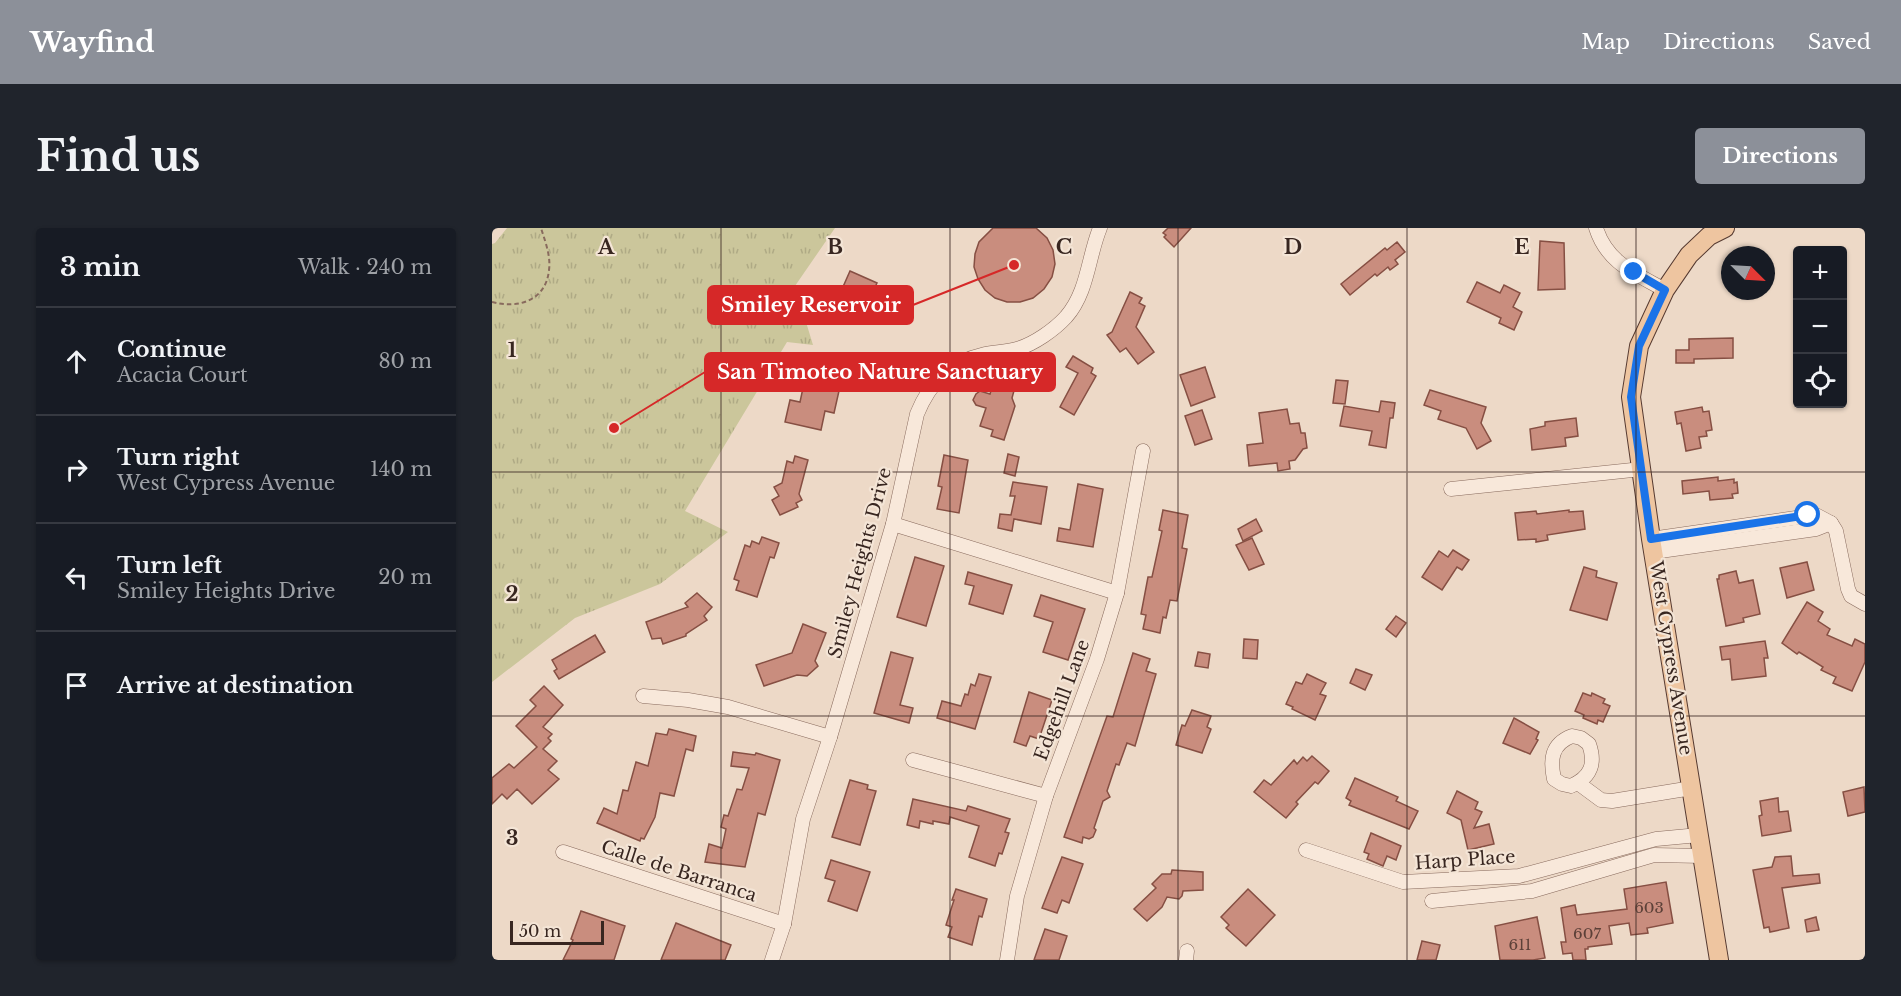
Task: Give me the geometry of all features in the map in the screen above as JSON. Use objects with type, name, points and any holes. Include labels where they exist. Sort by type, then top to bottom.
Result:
[{"type":"main road","name":"West Cypress Avenue","points":[[1719,960],[1652,546],[1631,397],[1639,346],[1665,290],[1689,255],[1709,236],[1725,228]]},
{"type":"street","name":"Smiley Heights Drive","points":[[772,960],[784,924],[803,819],[830,737],[893,524],[916,414],[924,397],[945,371],[985,354],[1017,350],[1036,340],[1066,317],[1074,306],[1085,280],[1100,228]]},
{"type":"street","points":[[1596,228],[1604,247],[1613,258],[1665,290]]},
{"type":"street","name":"Edgehill Lane","points":[[1007,960],[1017,896],[1046,796],[1097,659],[1117,593],[1143,451]]},
{"type":"street","points":[[1451,489],[1642,469]]},
{"type":"street","points":[[1652,546],[1748,532],[1816,529],[1830,523],[1836,531],[1851,596],[1865,604]]},
{"type":"street","points":[[893,524],[1117,593]]},
{"type":"street","points":[[643,696],[688,700],[728,708],[830,737]]},
{"type":"street","points":[[913,760],[1046,796]]},
{"type":"street","points":[[1578,783],[1601,800],[1612,801],[1692,788]]},
{"type":"street","name":"Harp Place","points":[[1306,850],[1403,882],[1519,876],[1656,839],[1699,835]]},
{"type":"street","name":"Calle de Barranca","points":[[563,852],[784,924]]},
{"type":"street","name":"Harp Place","points":[[1432,901],[1532,891],[1654,855],[1702,856]]},
{"type":"path","points":[[492,302],[505,305],[518,304],[532,299],[544,286],[549,271],[549,256],[541,228]]},
{"type":"green space","points":[[507,228],[835,228],[795,286],[813,345],[787,342],[685,511],[728,532],[660,584],[575,618],[492,682],[492,244]]},
{"type":"building","points":[[993,228],[1036,228],[1047,238],[1053,250],[1055,264],[1052,277],[1044,289],[1033,298],[1020,302],[1007,302],[995,298],[985,290],[978,279],[974,267],[975,254],[979,242]]},
{"type":"building","points":[[1168,228],[1191,228],[1174,247],[1164,237],[1166,235],[1163,233]]},
{"type":"building","points":[[1540,241],[1564,243],[1565,289],[1538,290]]},
{"type":"building","points":[[1397,242],[1405,252],[1395,260],[1398,264],[1390,270],[1388,267],[1377,276],[1375,274],[1350,295],[1341,284],[1385,248],[1387,250]]},
{"type":"building","points":[[850,271],[877,283],[866,307],[864,306],[863,309],[856,306],[850,319],[836,312],[843,298],[839,296]]},
{"type":"building","points":[[1477,282],[1500,293],[1504,285],[1520,293],[1513,307],[1522,312],[1514,330],[1499,323],[1501,318],[1467,302]]},
{"type":"building","points":[[1130,292],[1142,298],[1139,303],[1145,306],[1136,327],[1154,352],[1138,364],[1126,348],[1120,352],[1107,335],[1112,332]]},
{"type":"building","points":[[1733,338],[1733,358],[1694,359],[1694,363],[1676,363],[1676,350],[1689,350],[1689,339]]},
{"type":"building","points":[[1073,356],[1093,368],[1091,373],[1096,376],[1074,415],[1060,407],[1078,373],[1066,367]]},
{"type":"building","points":[[811,365],[831,369],[832,380],[841,382],[834,413],[825,411],[821,430],[785,422],[790,400],[800,402],[806,374],[809,374]]},
{"type":"building","points":[[1205,367],[1215,397],[1191,406],[1180,375]]},
{"type":"building","points":[[1336,380],[1348,381],[1345,404],[1333,403]]},
{"type":"building","points":[[994,381],[1015,387],[1012,398],[1015,406],[1004,440],[991,436],[993,430],[980,426],[986,408],[976,405],[973,400],[980,391],[990,394]]},
{"type":"building","points":[[1430,390],[1486,407],[1481,423],[1491,441],[1477,449],[1466,428],[1438,419],[1441,411],[1424,405]]},
{"type":"building","points":[[1381,401],[1395,403],[1393,418],[1390,418],[1386,448],[1369,445],[1372,431],[1340,426],[1344,406],[1379,412]]},
{"type":"building","points":[[1702,407],[1703,412],[1709,411],[1712,430],[1706,431],[1707,436],[1699,437],[1701,448],[1686,451],[1681,423],[1677,424],[1675,412]]},
{"type":"building","points":[[1287,409],[1290,424],[1299,423],[1301,433],[1305,433],[1307,448],[1303,449],[1295,460],[1289,461],[1290,469],[1278,471],[1277,463],[1249,466],[1247,445],[1263,443],[1259,413]]},
{"type":"building","points":[[1202,410],[1212,439],[1195,445],[1185,416]]},
{"type":"building","points":[[1576,418],[1578,436],[1565,438],[1566,446],[1532,450],[1530,429],[1545,426],[1545,422]]},
{"type":"building","points":[[1008,454],[1019,457],[1015,476],[1004,473]]},
{"type":"building","points":[[944,455],[968,460],[959,513],[937,509],[942,487],[938,486]]},
{"type":"building","points":[[795,456],[808,460],[799,494],[802,500],[796,503],[798,507],[780,515],[772,500],[779,496],[774,487],[782,483],[787,461],[793,463]]},
{"type":"building","points":[[1718,477],[1718,481],[1734,479],[1734,483],[1737,482],[1738,493],[1732,494],[1733,498],[1710,500],[1709,491],[1683,494],[1682,481]]},
{"type":"building","points":[[1013,482],[1047,487],[1041,524],[1014,519],[1012,531],[998,528],[1000,514],[1011,515],[1015,496],[1010,496]]},
{"type":"building","points":[[1078,484],[1103,489],[1093,547],[1057,541],[1059,528],[1070,530]]},
{"type":"building","points":[[1163,510],[1188,515],[1182,548],[1187,549],[1177,601],[1170,600],[1160,633],[1143,629],[1146,615],[1141,614],[1148,577],[1152,577],[1162,531],[1159,530]]},
{"type":"building","points":[[1569,510],[1569,512],[1583,511],[1585,529],[1547,535],[1548,540],[1536,542],[1536,539],[1518,540],[1515,513],[1536,511],[1537,514]]},
{"type":"building","points":[[1256,519],[1262,531],[1243,541],[1238,529]]},
{"type":"building","points":[[762,537],[779,543],[774,558],[770,557],[757,597],[736,590],[739,581],[734,579],[745,545],[750,547],[752,541],[759,544]]},
{"type":"building","points":[[1252,538],[1264,564],[1249,570],[1236,545]]},
{"type":"building","points":[[1453,550],[1469,560],[1462,570],[1457,567],[1442,590],[1422,577],[1439,551],[1448,557]]},
{"type":"building","points":[[915,557],[944,566],[926,626],[897,617]]},
{"type":"building","points":[[1807,562],[1814,590],[1787,598],[1780,568]]},
{"type":"building","points":[[1584,567],[1597,571],[1596,577],[1617,583],[1607,620],[1570,610]]},
{"type":"building","points":[[1736,571],[1739,583],[1753,580],[1760,614],[1743,618],[1744,622],[1726,626],[1717,579],[1719,575]]},
{"type":"building","points":[[968,572],[1012,585],[1003,614],[969,604],[974,586],[965,584]]},
{"type":"building","points":[[697,593],[712,607],[704,616],[707,620],[686,636],[663,644],[661,638],[652,639],[646,622],[688,607],[685,603]]},
{"type":"building","points":[[1041,595],[1085,609],[1068,660],[1043,652],[1053,622],[1034,616]]},
{"type":"building","points":[[1807,602],[1823,612],[1818,621],[1830,629],[1827,635],[1852,646],[1855,639],[1865,644],[1865,662],[1852,691],[1833,683],[1836,677],[1821,670],[1823,667],[1799,652],[1797,654],[1782,643]]},
{"type":"building","points":[[1396,616],[1406,623],[1396,637],[1386,629]]},
{"type":"building","points":[[803,624],[826,633],[815,661],[818,666],[807,676],[797,675],[764,686],[756,665],[792,653]]},
{"type":"building","points":[[595,635],[605,652],[559,679],[554,671],[557,669],[552,660]]},
{"type":"building","points":[[1244,639],[1258,640],[1257,659],[1243,658]]},
{"type":"building","points":[[1765,641],[1768,658],[1764,658],[1766,676],[1732,680],[1730,659],[1722,660],[1720,647]]},
{"type":"building","points":[[891,652],[913,658],[900,705],[913,708],[909,723],[874,713]]},
{"type":"building","points":[[1198,652],[1210,654],[1208,668],[1195,666]]},
{"type":"building","points":[[1133,653],[1150,659],[1146,671],[1156,674],[1135,746],[1127,743],[1119,765],[1116,764],[1107,791],[1110,797],[1103,801],[1093,837],[1089,839],[1083,837],[1082,843],[1064,837],[1107,716],[1113,717]]},
{"type":"building","points":[[1356,669],[1372,675],[1365,690],[1350,683]]},
{"type":"building","points":[[979,674],[991,677],[975,729],[937,718],[942,701],[961,706],[965,694],[968,695],[971,684],[975,686]]},
{"type":"building","points":[[1307,674],[1326,683],[1320,694],[1326,696],[1315,720],[1286,704],[1296,682],[1302,684]]},
{"type":"building","points":[[544,686],[563,705],[543,727],[552,734],[548,738],[551,741],[543,749],[557,761],[548,770],[559,779],[532,804],[517,789],[507,799],[502,794],[492,804],[492,778],[509,764],[514,768],[537,747],[516,726],[536,706],[530,700]]},
{"type":"building","points":[[1029,692],[1052,700],[1039,739],[1030,736],[1026,746],[1014,742]]},
{"type":"building","points":[[1583,693],[1591,696],[1592,693],[1605,699],[1603,703],[1610,706],[1603,722],[1598,720],[1597,724],[1583,718],[1584,715],[1575,711]]},
{"type":"building","points":[[1192,710],[1211,716],[1207,727],[1211,729],[1202,753],[1176,745],[1182,725],[1185,726]]},
{"type":"building","points":[[1514,718],[1539,732],[1536,739],[1538,740],[1530,754],[1503,743]]},
{"type":"building","points":[[669,729],[696,736],[693,751],[686,749],[674,796],[660,793],[655,817],[644,839],[641,838],[640,841],[597,823],[604,808],[617,814],[623,790],[628,791],[636,762],[648,766],[656,733],[667,735]]},
{"type":"building","points":[[733,752],[755,755],[756,753],[780,760],[765,815],[758,813],[745,867],[705,862],[709,844],[722,848],[726,829],[721,827],[724,815],[728,816],[737,789],[742,790],[749,768],[731,766]]},
{"type":"building","points":[[1312,756],[1329,771],[1318,784],[1315,782],[1296,802],[1298,804],[1286,818],[1254,792],[1264,780],[1271,785],[1294,760],[1297,764],[1303,757],[1307,761]]},
{"type":"building","points":[[1355,778],[1398,797],[1396,801],[1418,811],[1409,829],[1349,805],[1351,801],[1346,798]]},
{"type":"building","points":[[850,780],[868,785],[867,789],[876,791],[860,845],[832,837]]},
{"type":"building","points":[[1864,787],[1865,812],[1848,816],[1843,792]]},
{"type":"building","points":[[1457,791],[1478,802],[1475,809],[1482,812],[1474,828],[1489,824],[1494,844],[1468,850],[1461,820],[1447,813]]},
{"type":"building","points":[[1778,798],[1779,812],[1788,811],[1791,831],[1762,836],[1759,816],[1762,815],[1760,801]]},
{"type":"building","points":[[913,799],[966,811],[968,806],[1010,819],[1005,832],[1009,833],[995,866],[969,857],[979,826],[950,817],[949,824],[920,821],[919,828],[907,825]]},
{"type":"building","points":[[1371,833],[1401,846],[1396,860],[1387,856],[1383,866],[1367,859],[1369,854],[1364,852]]},
{"type":"building","points":[[1791,856],[1793,876],[1819,874],[1820,883],[1782,888],[1789,928],[1770,932],[1769,927],[1764,928],[1753,870],[1772,867],[1775,857]]},
{"type":"building","points":[[1062,857],[1083,864],[1069,903],[1062,900],[1057,913],[1042,908]]},
{"type":"building","points":[[831,860],[870,872],[857,911],[828,901],[835,881],[825,878]]},
{"type":"building","points":[[1172,870],[1203,872],[1203,890],[1183,891],[1179,899],[1167,897],[1162,907],[1147,921],[1134,909],[1156,888],[1152,884],[1162,874],[1171,874]]},
{"type":"building","points":[[1666,882],[1673,923],[1647,928],[1648,933],[1631,935],[1629,923],[1609,926],[1612,944],[1588,947],[1585,949],[1586,960],[1573,960],[1572,953],[1563,954],[1561,942],[1566,942],[1561,908],[1575,905],[1577,915],[1627,909],[1624,889]]},
{"type":"building","points":[[956,889],[987,899],[982,917],[979,916],[972,945],[948,937],[952,927],[946,925]]},
{"type":"building","points":[[1248,889],[1275,915],[1246,946],[1226,928],[1229,925],[1221,917]]},
{"type":"building","points":[[581,911],[625,926],[614,960],[563,960],[573,940],[571,939]]},
{"type":"building","points":[[1537,917],[1545,958],[1500,960],[1495,926]]},
{"type":"building","points":[[1816,917],[1819,930],[1807,932],[1805,920]]},
{"type":"building","points":[[676,923],[731,945],[725,960],[661,960]]},
{"type":"building","points":[[1045,929],[1067,936],[1059,960],[1034,960]]},
{"type":"building","points":[[1422,941],[1440,945],[1436,960],[1417,960]]},
{"type":"place","name":"Smiley Reservoir","points":[[1014,265]]},
{"type":"place","name":"San Timoteo Nature Sanctuary","points":[[614,428]]},
{"type":"route","points":[[1634,272],[1665,290],[1639,346],[1631,397],[1651,539],[1808,515]]}]
